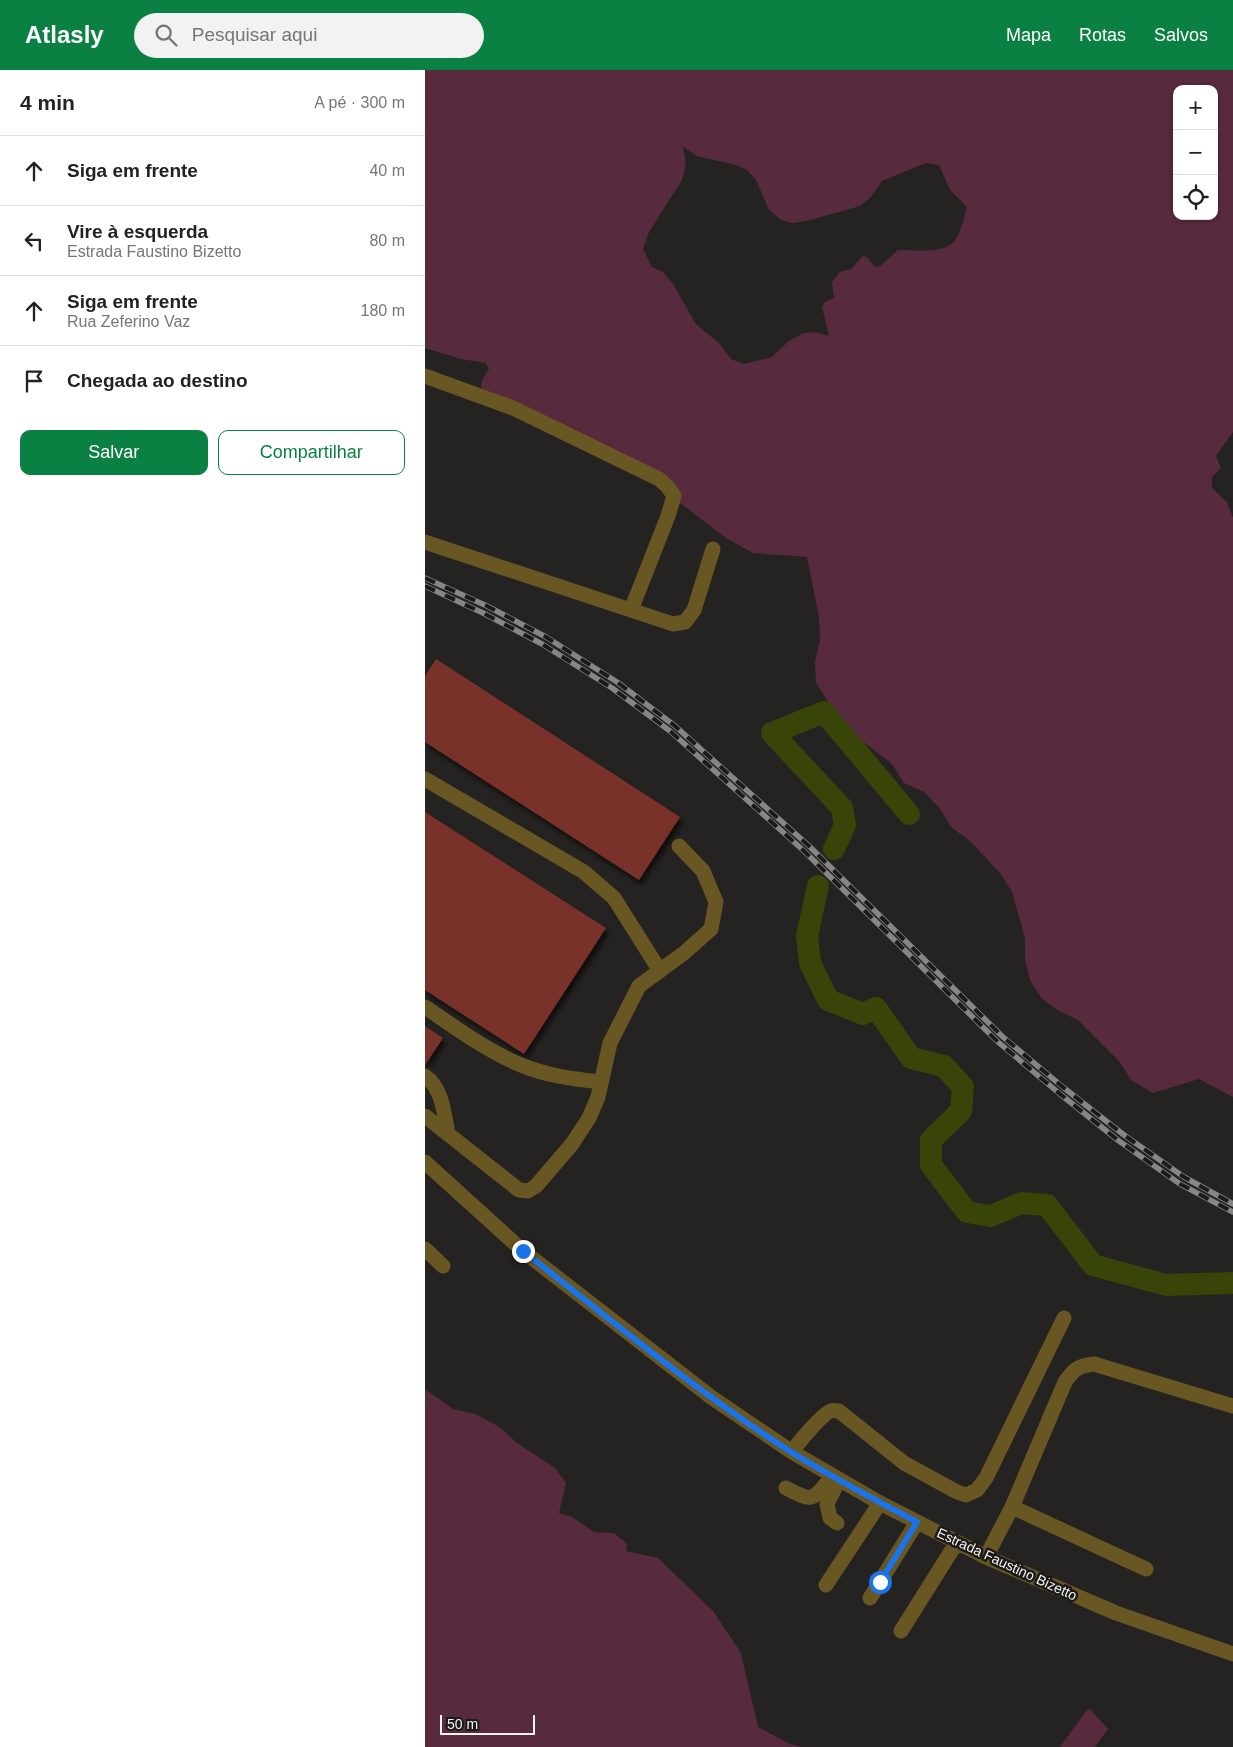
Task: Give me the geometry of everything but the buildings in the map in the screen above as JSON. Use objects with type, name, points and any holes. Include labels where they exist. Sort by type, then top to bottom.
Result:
[{"type":"street","points":[[425,376],[513,408],[659,479],[668,487],[674,496],[668,516],[631,610]]},
{"type":"street","points":[[425,542],[673,624],[685,622],[694,610],[713,549]]},
{"type":"street","points":[[425,779],[584,872],[614,898],[661,971]]},
{"type":"street","points":[[425,1116],[519,1190],[528,1191],[537,1186],[572,1144],[589,1118],[601,1082],[610,1044],[639,986],[684,953],[711,929],[717,902],[703,871],[679,846]]},
{"type":"street","points":[[425,1007],[496,1054],[523,1066],[563,1077],[601,1082]]},
{"type":"street","points":[[425,1076],[437,1088],[443,1104],[448,1134]]},
{"type":"street","name":"Estrada Faustino Bizetto","points":[[425,1162],[523,1251],[711,1397],[791,1452],[880,1503],[986,1557],[1117,1612],[1233,1654]]},
{"type":"street","points":[[425,1249],[443,1266]]},
{"type":"street","points":[[791,1452],[825,1414],[832,1410],[839,1411],[904,1463],[957,1492],[966,1495],[977,1490],[987,1478],[1064,1318]]},
{"type":"street","points":[[986,1557],[1012,1507],[1065,1382],[1072,1372],[1081,1366],[1094,1364],[1233,1406]]},
{"type":"street","points":[[786,1488],[809,1498],[815,1496],[836,1478]]},
{"type":"street","points":[[836,1478],[827,1504],[829,1518],[837,1524]]},
{"type":"street","points":[[825,1585],[880,1503]]},
{"type":"street","points":[[1012,1507],[1146,1569]]},
{"type":"street","points":[[870,1598],[917,1522]]},
{"type":"street","points":[[901,1632],[957,1542]]},
{"type":"shaded area","points":[[425,70],[1233,70],[1233,432],[1216,456],[1221,468],[1212,477],[1212,488],[1227,502],[1233,518],[1233,1097],[1199,1079],[1153,1093],[1131,1080],[1119,1061],[1078,1020],[1059,1011],[1042,999],[1030,980],[1025,960],[1025,938],[1012,892],[1000,873],[969,840],[952,828],[940,809],[924,792],[904,783],[892,764],[857,737],[841,721],[816,683],[815,661],[820,640],[819,618],[807,557],[753,553],[726,538],[647,478],[494,407],[481,389],[482,381],[489,369],[486,363],[461,359],[425,348]],"holes":[[[683,147],[697,156],[736,165],[747,170],[756,180],[769,210],[781,220],[792,223],[807,221],[860,206],[870,198],[882,181],[926,163],[939,165],[950,190],[967,207],[957,237],[947,247],[922,251],[898,250],[879,267],[874,266],[867,257],[863,256],[851,269],[840,272],[832,282],[834,298],[825,302],[822,307],[829,336],[814,332],[804,333],[790,340],[772,357],[744,364],[731,359],[720,344],[696,324],[673,284],[663,272],[652,267],[643,249],[649,232],[682,180],[686,163]]]},
{"type":"shaded area","points":[[425,1389],[453,1409],[476,1414],[501,1428],[517,1443],[555,1468],[566,1483],[559,1513],[572,1517],[594,1532],[614,1533],[627,1544],[626,1551],[658,1558],[713,1611],[741,1653],[758,1727],[790,1744],[802,1747],[425,1747]]},
{"type":"shaded area","points":[[1090,1709],[1108,1729],[1095,1747],[1060,1747],[1086,1711]]},
{"type":"waterway","points":[[834,849],[845,825],[842,808],[772,733],[824,712],[909,814]]},
{"type":"waterway","points":[[818,886],[807,936],[810,963],[828,1000],[863,1014],[876,1008],[911,1058],[944,1066],[963,1087],[961,1111],[931,1140],[931,1165],[967,1212],[991,1216],[1021,1203],[1047,1205],[1093,1265],[1166,1285],[1233,1283]]},
{"type":"railway","points":[[425,578],[487,606],[546,637],[617,682],[675,726],[809,846],[1003,1037],[1124,1135],[1184,1177],[1233,1204]]},
{"type":"railway","points":[[425,586],[483,613],[542,644],[612,688],[670,731],[804,851],[998,1042],[1119,1141],[1180,1184],[1233,1212]]},
{"type":"route","points":[[523,1251],[711,1397],[791,1452],[917,1522],[880,1582]]}]
